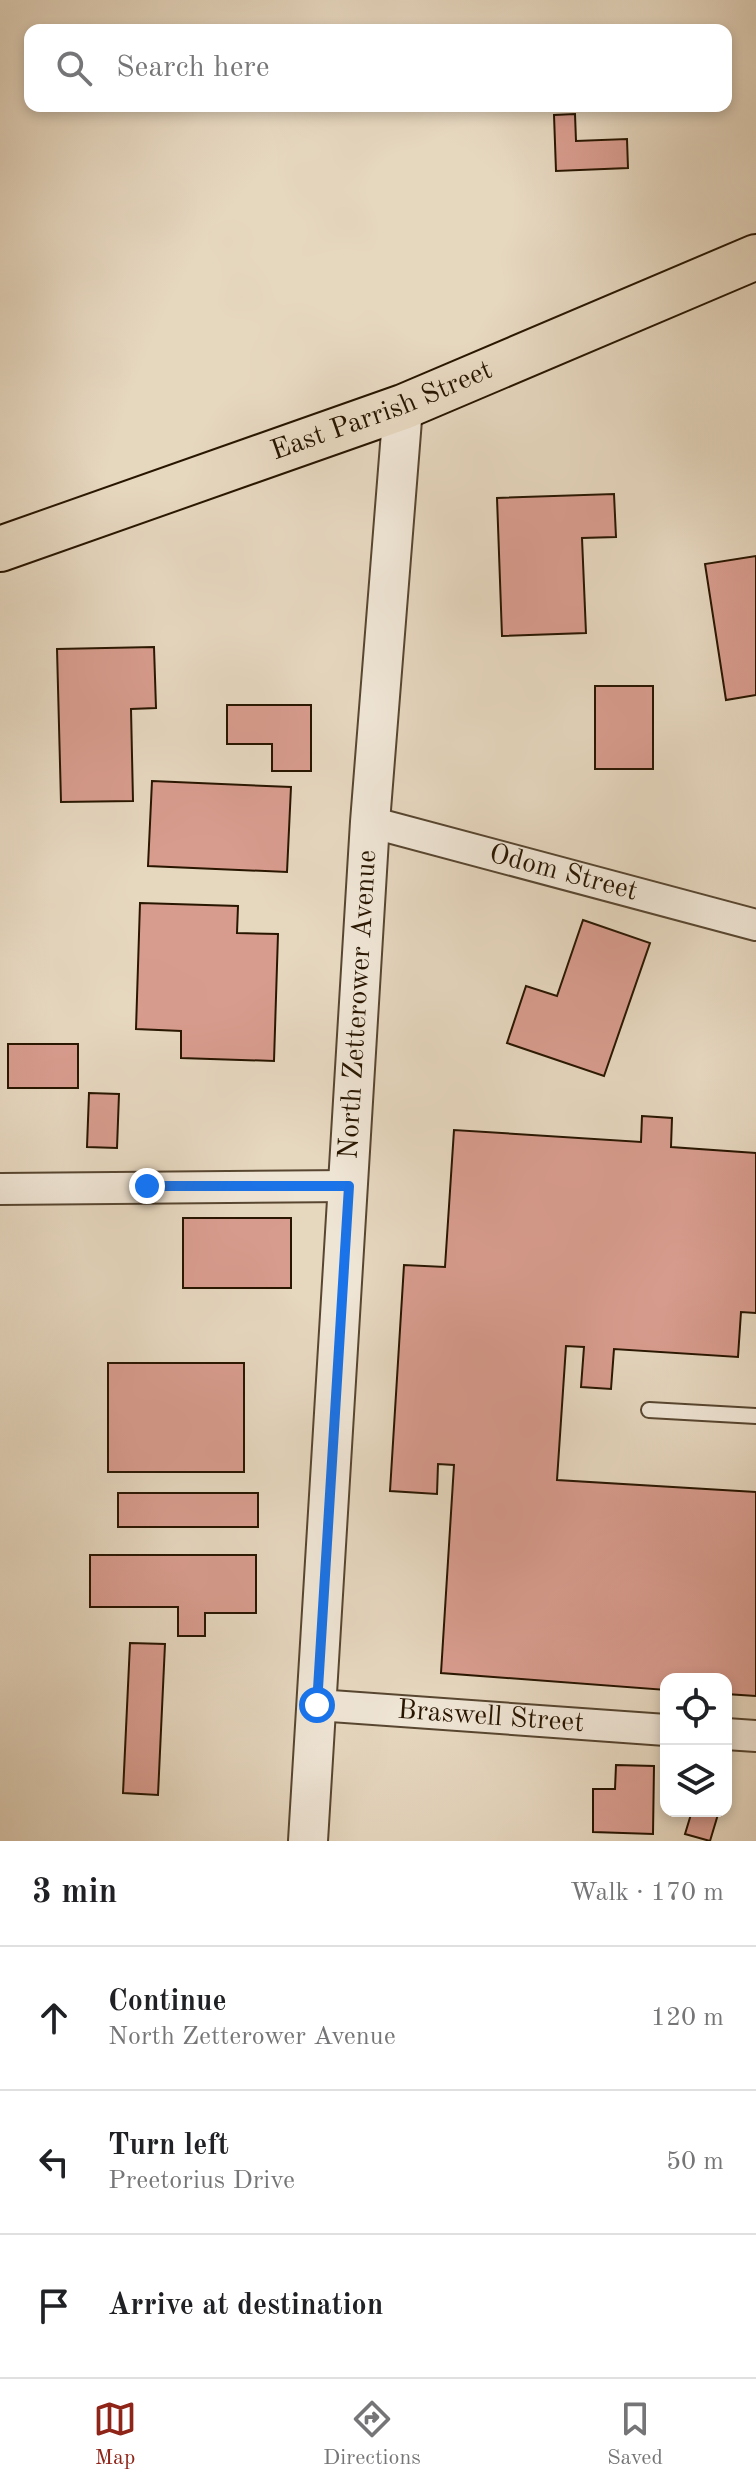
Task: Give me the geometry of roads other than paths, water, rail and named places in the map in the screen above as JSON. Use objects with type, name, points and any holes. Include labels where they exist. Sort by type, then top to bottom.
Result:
[{"type":"main road","name":"East Parrish Street","points":[[0,549],[403,407],[756,257]]},
{"type":"street","name":"North Zetterower Avenue","points":[[308,1841],[370,822],[403,407]]},
{"type":"street","name":"Odom Street","points":[[370,822],[756,925]]},
{"type":"street","points":[[0,1189],[349,1186]]},
{"type":"street","name":"Braswell Street","points":[[317,1705],[660,1730]]},
{"type":"street","points":[[732,1734],[756,1736]]},
{"type":"lane","points":[[649,1410],[756,1416]]}]
